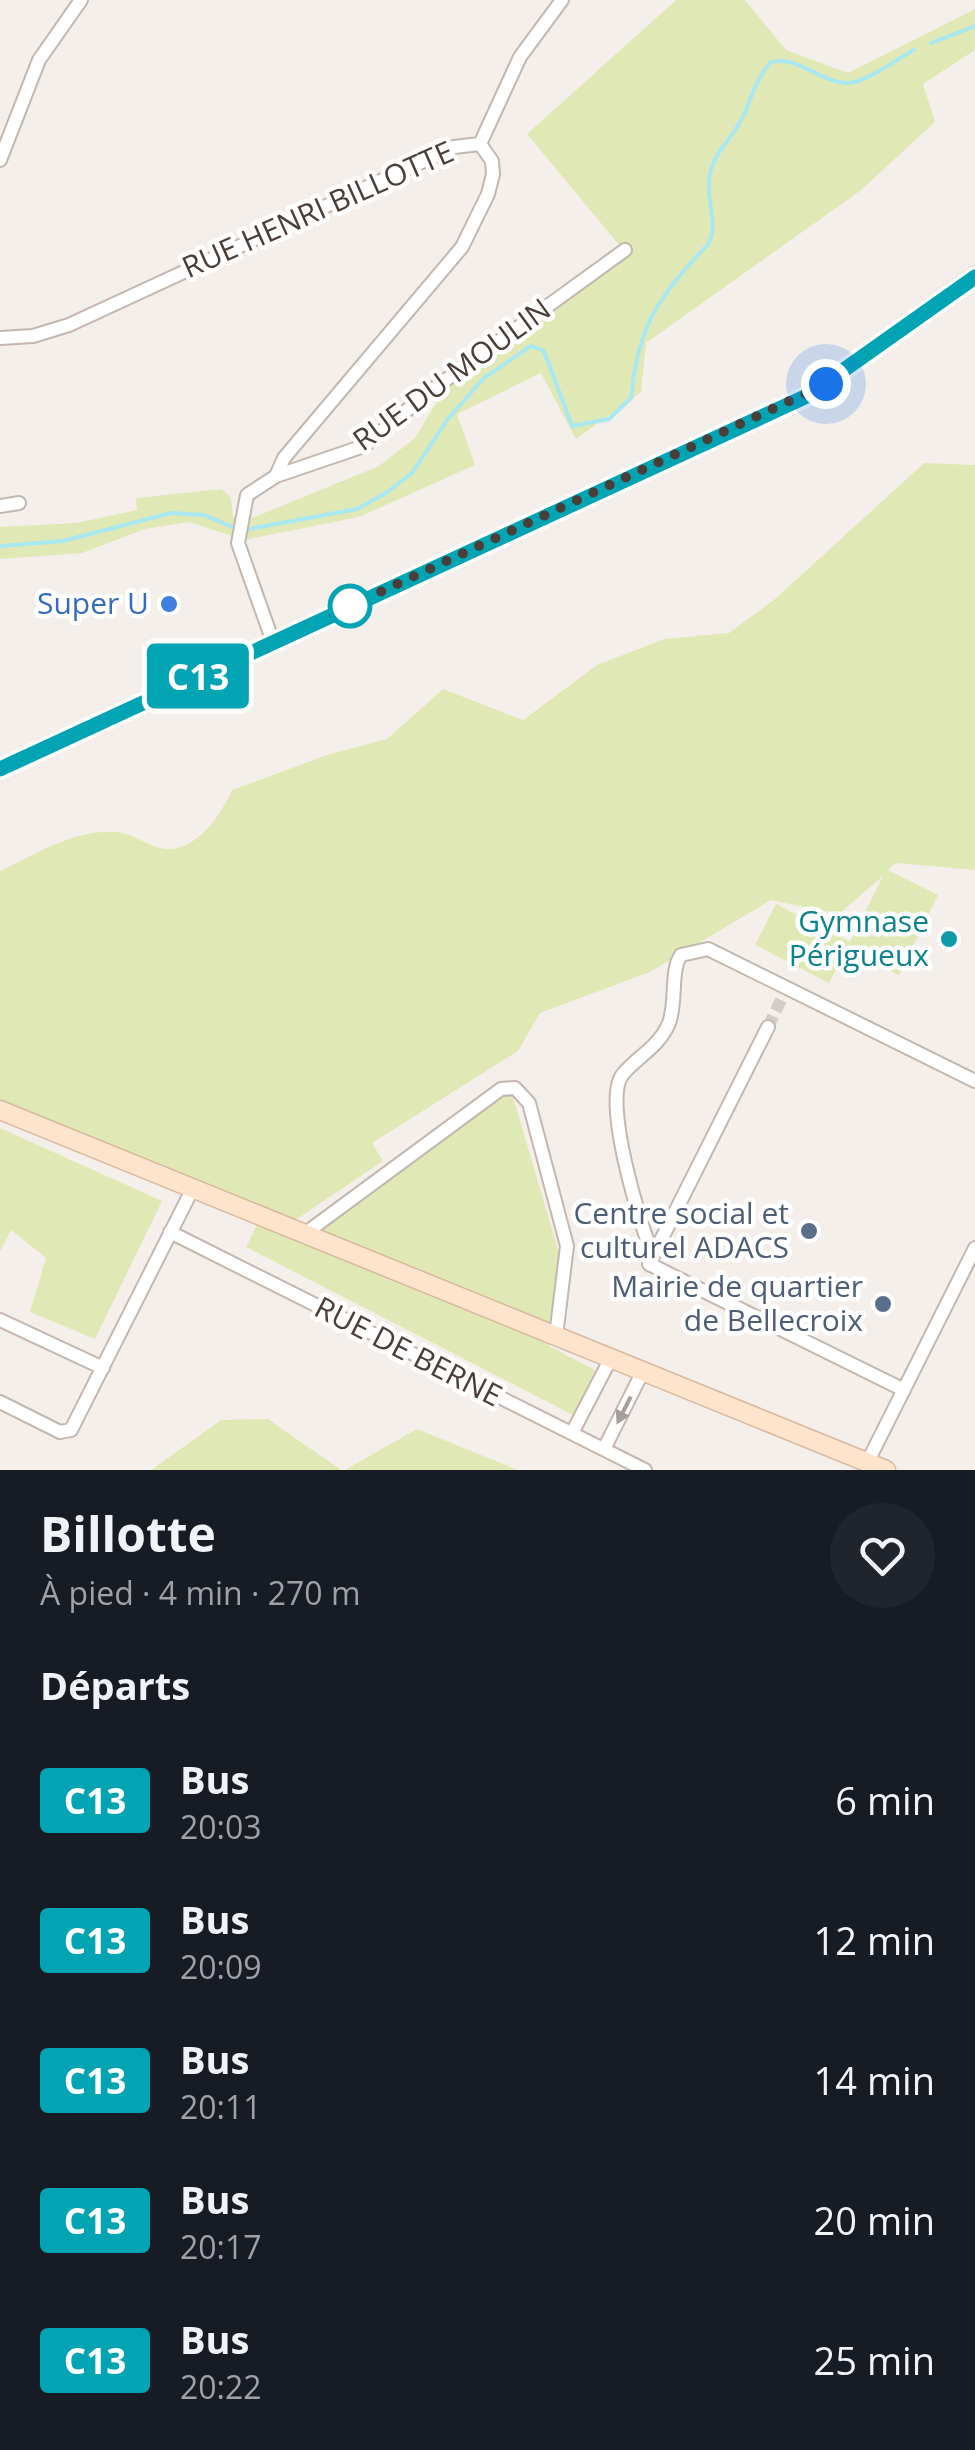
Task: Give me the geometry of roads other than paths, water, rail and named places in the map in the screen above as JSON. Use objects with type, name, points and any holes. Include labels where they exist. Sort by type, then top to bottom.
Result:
[{"type":"main road","points":[[0,769],[807,396],[975,276]]},
{"type":"main road","points":[[0,1110],[643,1371],[866,1466],[886,1470]]},
{"type":"street","points":[[0,160],[39,60],[81,0]]},
{"type":"street","points":[[480,144],[520,56],[562,0]]},
{"type":"street","name":"RUE HENRI BILLOTTE","points":[[0,338],[33,336],[69,325],[454,147],[480,144],[492,162],[492,174],[475,226],[462,247],[284,458],[276,476]]},
{"type":"street","name":"RUE DU MOULIN","points":[[273,642],[238,543],[247,495],[276,476],[364,446],[429,392],[625,250]]},
{"type":"street","points":[[0,506],[20,504]]},
{"type":"street","points":[[904,1390],[651,1260],[617,1122],[616,1094],[621,1075],[647,1055],[668,1025],[675,1003],[677,960],[681,954],[708,950],[784,994],[975,1080]]},
{"type":"street","points":[[651,1260],[768,1027]]},
{"type":"street","points":[[303,1234],[501,1089],[516,1088],[529,1103],[568,1246],[556,1336]]},
{"type":"street","points":[[0,1402],[60,1432],[71,1430],[192,1190]]},
{"type":"street","name":"RUE DE BERNE","points":[[170,1232],[645,1470]]},
{"type":"street","points":[[866,1466],[975,1248]]},
{"type":"street","points":[[0,1320],[102,1368]]},
{"type":"street","points":[[572,1434],[611,1358]]},
{"type":"street","points":[[604,1449],[643,1371]]},
{"type":"waterway","points":[[931,43],[975,26]]},
{"type":"waterway","points":[[244,530],[357,509],[386,493],[412,473],[447,420],[484,378],[531,346],[544,351],[572,426],[609,419],[631,398],[639,350],[654,313],[709,243],[713,228],[709,189],[713,163],[738,126],[757,82],[771,62],[790,62],[828,79],[848,83],[873,74],[914,50]]},
{"type":"waterway","points":[[0,546],[63,541],[171,513],[204,515],[235,528]]},
{"type":"tunnel","points":[[768,1027],[781,1000]]},
{"type":"place","name":"Super U","points":[[169,604]]},
{"type":"place","name":"Gymnase Périgueux","points":[[949,939]]},
{"type":"place","name":"Centre social et culturel ADACS","points":[[809,1231]]},
{"type":"place","name":"Mairie de quartier de Bellecroix","points":[[883,1304]]}]
